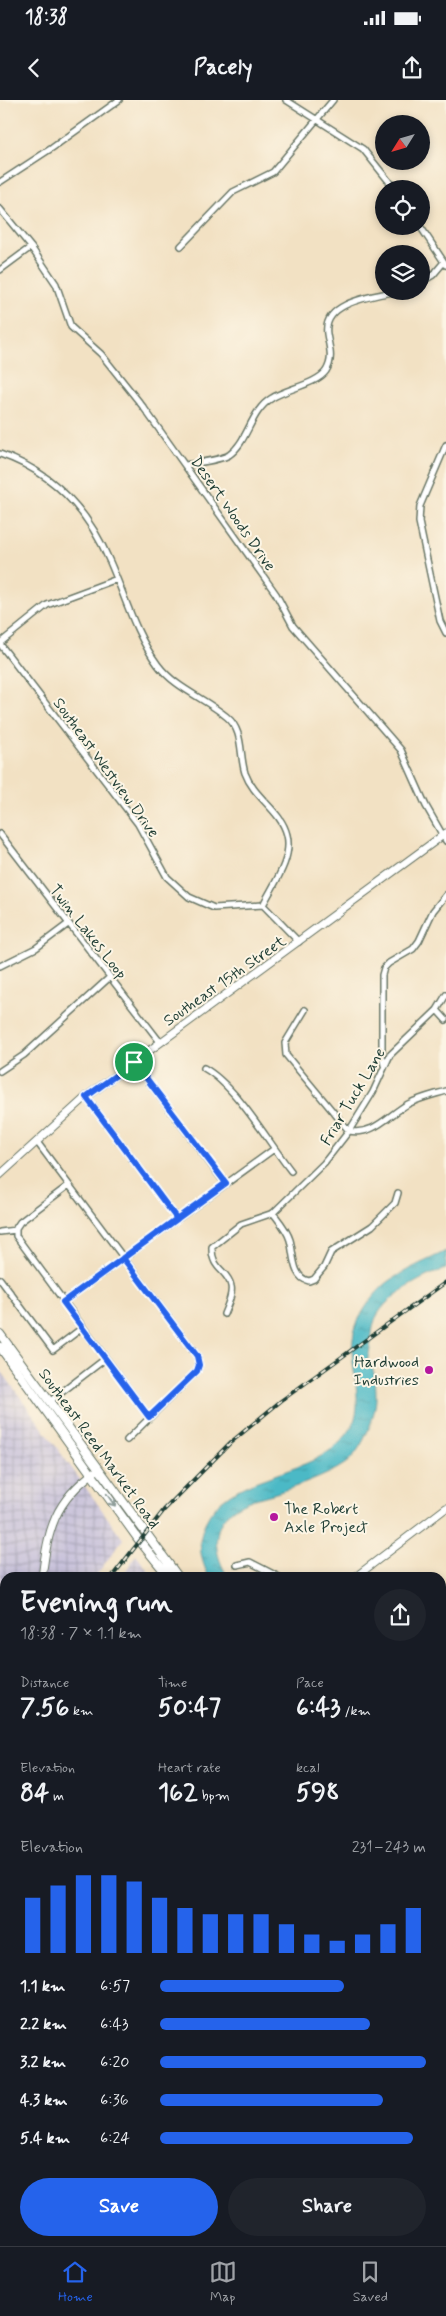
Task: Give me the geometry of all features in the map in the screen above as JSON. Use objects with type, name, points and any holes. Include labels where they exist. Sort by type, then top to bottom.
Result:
[{"type":"main road","name":"Southeast 15th Street","points":[[0,1175],[86,1097],[445,837]]},
{"type":"main road","name":"Southeast Reed Market Road","points":[[0,1334],[49,1402],[139,1540],[165,1572]]},
{"type":"main road","name":"Southeast Reed Market Road","points":[[0,1347],[174,1572]]},
{"type":"main road","points":[[43,1572],[47,1540],[53,1519],[68,1495],[96,1472]]},
{"type":"main road","points":[[362,1572],[446,1508]]},
{"type":"street","points":[[0,182],[52,148],[119,100]]},
{"type":"street","points":[[286,100],[315,120],[363,148],[388,180]]},
{"type":"street","points":[[181,246],[233,192],[273,172],[333,100]]},
{"type":"street","name":"Desert Woods Drive","points":[[0,209],[31,247],[56,284],[71,327],[101,354],[144,408],[276,594],[294,626],[401,750],[426,806],[445,837]]},
{"type":"street","points":[[426,235],[445,264],[430,277]]},
{"type":"street","points":[[0,270],[31,247]]},
{"type":"street","points":[[185,466],[211,459],[220,459],[229,455],[235,449],[260,408],[270,399],[317,379],[325,372],[331,354],[326,332],[330,317],[339,308],[353,301],[375,296]]},
{"type":"street","points":[[446,445],[420,506],[419,522],[440,621],[446,632]]},
{"type":"street","points":[[0,454],[33,467],[50,478],[64,491],[95,533],[145,645],[159,666],[191,694],[228,717],[234,725],[239,736],[245,772],[250,784],[282,820],[289,847],[286,860],[263,905],[299,943]]},
{"type":"street","points":[[0,643],[47,605],[117,579]]},
{"type":"street","name":"Southeast Westview Drive","points":[[0,643],[138,824],[167,877],[189,897],[214,908],[263,905]]},
{"type":"street","name":"Twin Lakes Loop","points":[[0,834],[160,1042]]},
{"type":"street","points":[[384,1066],[382,1055],[382,975],[389,963],[414,949],[420,941],[433,911],[446,894]]},
{"type":"street","points":[[0,966],[36,948],[68,924]]},
{"type":"street","points":[[0,1071],[24,1055],[110,977]]},
{"type":"street","name":"Friar Tuck Lane","points":[[224,1314],[231,1297],[231,1286],[216,1265],[212,1247],[241,1224],[273,1213],[324,1164],[349,1131],[373,1092],[390,1055],[437,1010],[446,994]]},
{"type":"street","points":[[305,1010],[284,1043],[286,1055],[349,1131],[357,1133],[370,1131],[407,1105],[422,1098],[446,1092]]},
{"type":"street","points":[[437,1010],[446,1020]]},
{"type":"street","points":[[134,1062],[226,1183]]},
{"type":"street","points":[[204,1068],[216,1074],[238,1099],[291,1170]]},
{"type":"street","points":[[86,1097],[177,1219]]},
{"type":"street","points":[[37,1142],[197,1356],[199,1365],[197,1371],[127,1440]]},
{"type":"street","points":[[63,1302],[274,1149]]},
{"type":"street","points":[[69,1185],[20,1222],[16,1230],[18,1240],[149,1417]]},
{"type":"street","points":[[273,1213],[284,1228],[290,1241],[299,1276],[309,1281],[314,1280],[324,1267],[331,1252],[372,1226],[394,1203],[398,1193]]},
{"type":"street","points":[[0,1232],[16,1230]]},
{"type":"street","points":[[0,1279],[53,1350],[82,1328]]},
{"type":"street","points":[[49,1402],[105,1359]]},
{"type":"street","points":[[237,1565],[250,1562],[269,1572]]},
{"type":"shaded area","points":[[0,1369],[123,1539],[99,1572],[0,1572]]},
{"type":"shaded area","points":[[136,1555],[149,1572],[125,1572]]},
{"type":"water","points":[[446,1251],[446,1269],[415,1282],[404,1289],[385,1305],[374,1323],[367,1360],[372,1366],[376,1403],[371,1422],[358,1450],[346,1463],[321,1477],[246,1502],[234,1508],[220,1525],[217,1534],[218,1555],[225,1572],[207,1572],[203,1564],[201,1536],[205,1523],[216,1507],[230,1494],[247,1485],[306,1464],[324,1455],[339,1443],[349,1431],[355,1419],[357,1406],[352,1353],[356,1325],[375,1294],[403,1272]]},
{"type":"railway","points":[[116,1572],[164,1510],[230,1443],[282,1400],[446,1282]]},
{"type":"place","name":"Hardwood Industries","points":[[429,1370]]},
{"type":"place","name":"The Robert Axle Project","points":[[274,1517]]},
{"type":"route","points":[[134,1062],[86,1097],[177,1219],[63,1302],[149,1417],[197,1371],[199,1365],[197,1356],[123,1258],[226,1183],[134,1062]]}]
